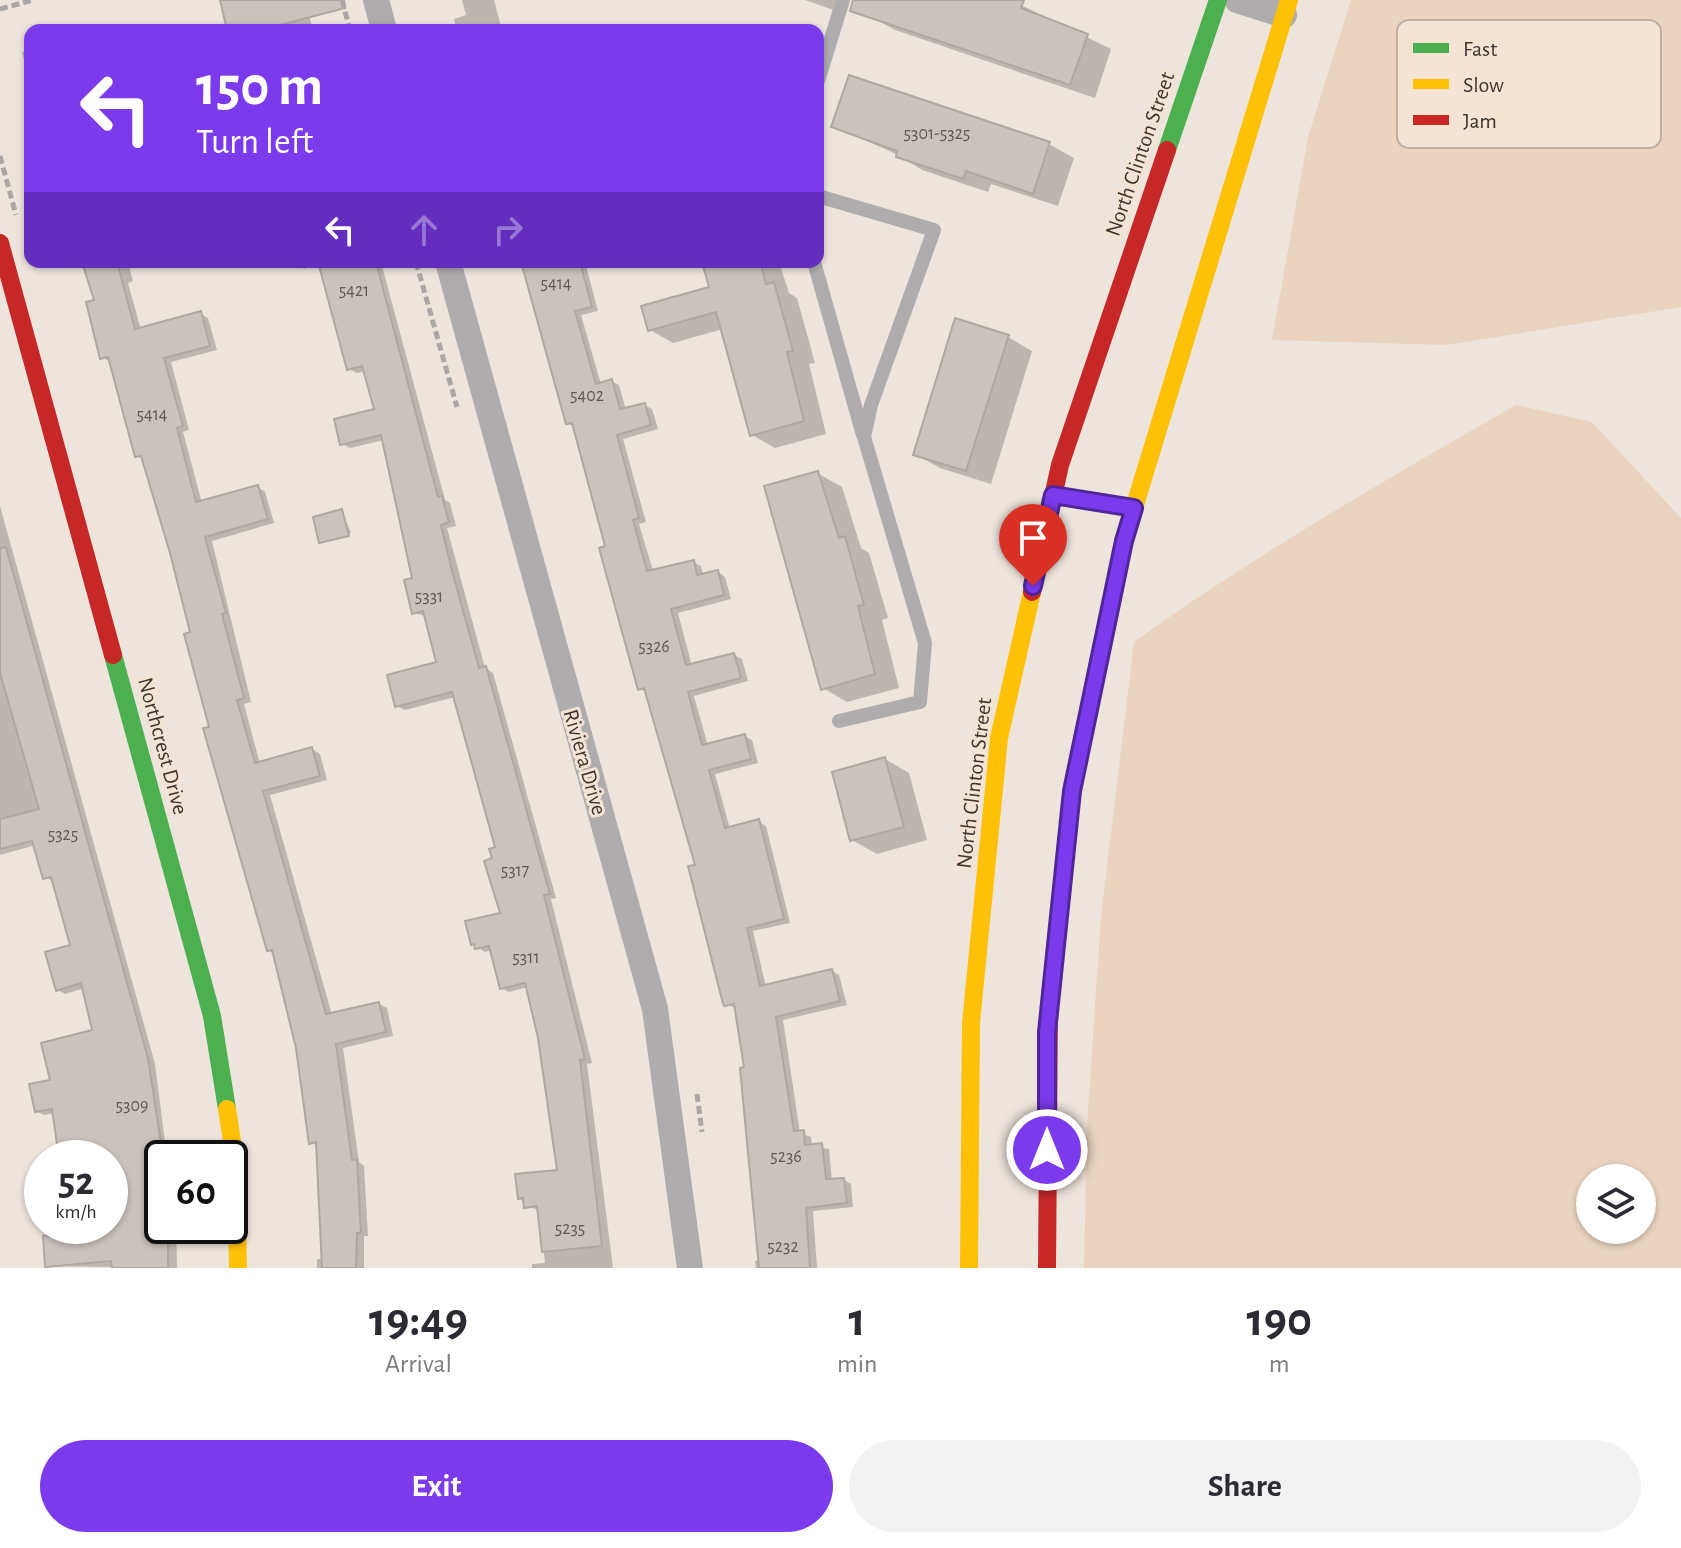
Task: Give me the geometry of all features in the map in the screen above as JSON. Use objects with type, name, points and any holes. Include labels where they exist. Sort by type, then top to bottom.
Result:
[{"type":"main road","name":"North Clinton Street","points":[[969,1268],[971,1023],[999,738],[1060,465],[1218,0]]},
{"type":"main road","points":[[1047,1268],[1047,1032],[1072,791],[1124,541],[1286,8]]},
{"type":"main road","name":"Northcrest Drive","points":[[0,243],[4,270],[212,1016],[236,1166],[238,1268]]},
{"type":"street","points":[[376,0],[382,24]]},
{"type":"street","points":[[1237,0],[1286,8]]},
{"type":"street","name":"Riviera Drive","points":[[450,268],[655,1009],[690,1268]]},
{"type":"lane","points":[[824,62],[843,0]]},
{"type":"lane","points":[[824,198],[934,230],[871,405],[864,437]]},
{"type":"lane","points":[[816,268],[925,643],[920,702],[839,721]]},
{"type":"lane","points":[[1053,495],[1134,508]]},
{"type":"path","points":[[0,9],[33,0]]},
{"type":"path","points":[[342,0],[348,24]]},
{"type":"path","points":[[418,268],[458,414]]},
{"type":"shaded area","points":[[1351,0],[1681,0],[1681,307],[1447,345],[1272,340],[1308,137]]},
{"type":"shaded area","points":[[1516,405],[1592,422],[1681,518],[1681,1268],[1084,1268],[1087,1125],[1101,916],[1134,642],[1274,548]]},
{"type":"building","points":[[220,0],[344,0],[345,8],[284,24],[226,24]]},
{"type":"building","points":[[853,0],[1024,0],[1021,8],[1088,34],[1070,85],[850,11]]},
{"type":"building","points":[[849,75],[1050,142],[1033,194],[966,171],[963,179],[896,157],[897,151],[831,127]]},
{"type":"building","points":[[84,268],[119,268],[135,329],[201,311],[210,346],[164,358],[183,426],[177,428],[196,502],[258,485],[268,519],[205,537],[226,613],[222,614],[244,698],[237,700],[255,763],[312,747],[320,776],[263,791],[326,1014],[379,1002],[386,1032],[336,1044],[352,1160],[357,1159],[361,1233],[357,1233],[356,1268],[322,1268],[316,1142],[309,1144],[296,1048],[272,950],[267,951],[203,728],[209,727],[184,634],[190,632],[170,553],[141,456],[135,457],[108,357],[100,359],[86,302],[94,300]]},
{"type":"building","points":[[320,268],[378,268],[438,497],[442,496],[449,522],[441,525],[451,567],[479,668],[486,666],[550,894],[544,895],[585,1059],[580,1060],[602,1246],[542,1252],[537,1206],[524,1208],[523,1198],[518,1199],[515,1174],[557,1170],[538,1038],[525,983],[500,989],[489,946],[475,949],[474,944],[471,945],[465,921],[500,913],[484,861],[492,858],[489,849],[495,847],[452,692],[395,707],[387,675],[436,662],[423,611],[412,614],[404,580],[412,578],[381,435],[340,445],[334,419],[374,409],[362,366],[347,370]]},
{"type":"building","points":[[523,268],[582,268],[592,307],[575,311],[596,384],[612,379],[620,409],[645,403],[651,425],[617,435],[639,518],[633,520],[647,571],[694,560],[697,575],[718,570],[724,595],[671,609],[686,665],[734,653],[741,678],[688,692],[702,745],[745,734],[751,759],[709,770],[725,828],[759,819],[784,919],[747,928],[760,986],[832,969],[840,1001],[776,1017],[794,1131],[804,1130],[805,1145],[822,1143],[826,1179],[844,1178],[847,1203],[806,1208],[810,1268],[759,1268],[740,1068],[744,1067],[734,1004],[724,1006],[722,1000],[688,866],[695,865],[644,688],[638,690],[599,548],[605,546],[572,423],[566,424]]},
{"type":"building","points":[[704,268],[762,268],[766,284],[774,282],[793,351],[787,352],[804,421],[750,436],[716,312],[648,331],[641,306],[709,287]]},
{"type":"building","points":[[955,318],[1009,335],[966,471],[913,455]]},
{"type":"building","points":[[818,471],[839,538],[845,536],[864,605],[858,606],[875,674],[821,690],[764,486]]},
{"type":"building","points":[[342,509],[349,536],[319,543],[313,517]]},
{"type":"building","points":[[6,547],[148,1058],[160,1140],[144,1140],[144,1244],[168,1244],[168,1268],[112,1268],[111,1261],[45,1267],[44,1244],[128,1244],[128,1140],[56,1140],[52,1109],[35,1112],[29,1084],[50,1080],[41,1043],[92,1030],[81,983],[56,991],[45,952],[70,945],[51,877],[43,879],[32,841],[0,849],[0,819],[39,809],[0,673],[0,548]]},
{"type":"building","points":[[885,757],[904,827],[850,841],[832,772]]},
{"type":"traffic: fast","points":[[1167,150],[1218,0]]},
{"type":"traffic: fast","points":[[1049,1008],[1072,791],[1114,589]]},
{"type":"traffic: fast","points":[[113,655],[212,1016],[227,1109]]},
{"type":"traffic: slow","points":[[1114,589],[1124,541],[1289,0]]},
{"type":"traffic: slow","points":[[969,1268],[971,1023],[999,738],[1032,592]]},
{"type":"traffic: slow","points":[[227,1109],[236,1166],[238,1268]]},
{"type":"traffic: jam","points":[[1032,592],[1060,465],[1167,150]]},
{"type":"traffic: jam","points":[[0,243],[113,655]]},
{"type":"traffic: jam","points":[[1047,1268],[1049,1008]]},
{"type":"route","points":[[1033,586],[1053,495],[1134,508],[1124,541],[1072,791],[1047,1032],[1047,1150]]}]
